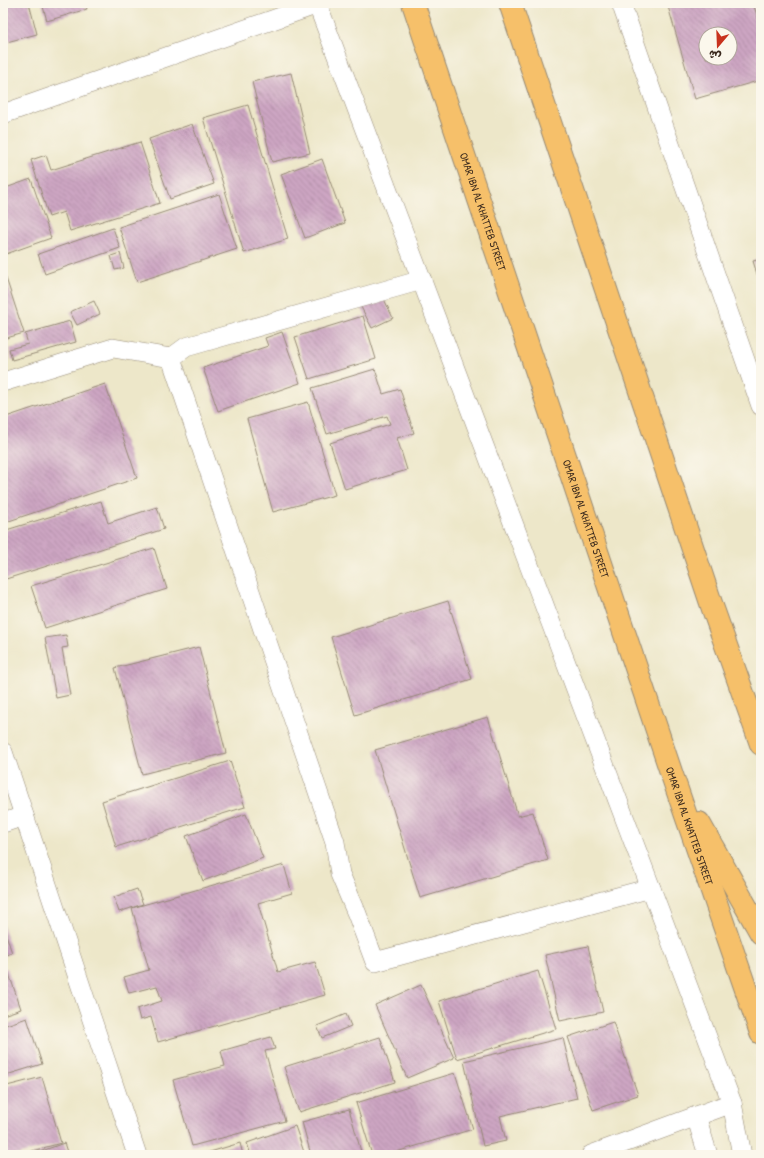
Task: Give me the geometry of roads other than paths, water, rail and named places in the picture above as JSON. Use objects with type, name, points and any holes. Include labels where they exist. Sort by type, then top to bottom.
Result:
[{"type":"main road","name":"OMAR IBN AL KHATTEB STREET","points":[[413,3],[672,774],[761,1033]]},
{"type":"main road","points":[[510,3],[713,609],[761,744]]},
{"type":"main road","points":[[672,774],[761,933]]},
{"type":"street","points":[[621,3],[761,406]]},
{"type":"street","points":[[3,114],[318,4],[732,1103],[742,1155]]},
{"type":"street","points":[[3,382],[113,348],[171,358],[186,347],[422,280]]},
{"type":"street","points":[[171,358],[333,835],[340,874],[375,962],[651,888]]},
{"type":"street","points":[[3,752],[137,1155]]},
{"type":"street","points":[[3,823],[24,816]]},
{"type":"street","points":[[591,1155],[732,1103]]},
{"type":"street","points":[[696,1116],[708,1155]]}]
